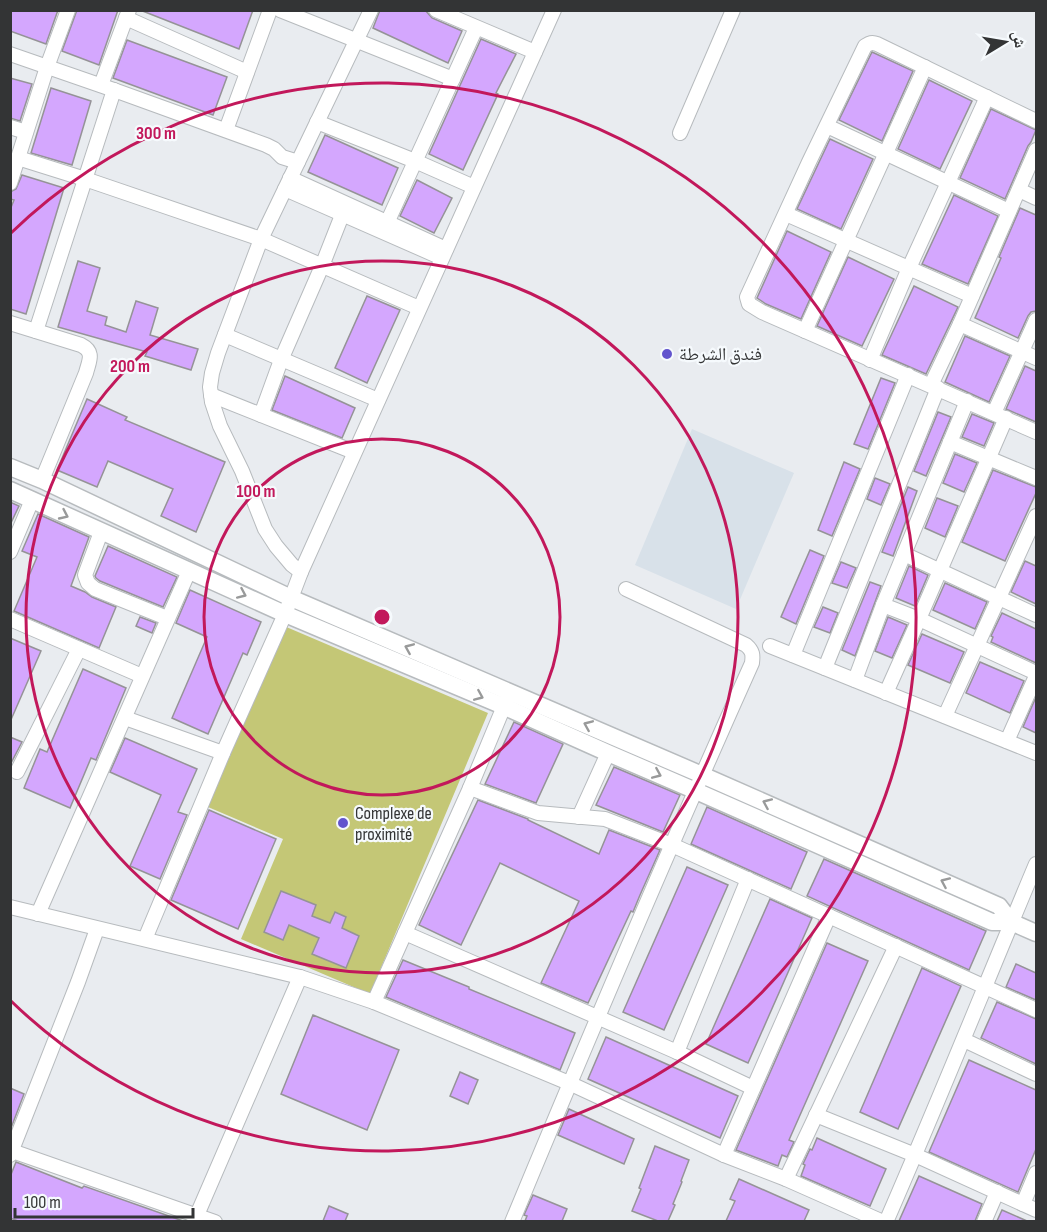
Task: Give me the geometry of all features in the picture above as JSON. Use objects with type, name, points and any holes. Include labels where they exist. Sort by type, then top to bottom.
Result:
[{"type":"street","points":[[10,183],[68,10]]},
{"type":"street","points":[[226,130],[270,10]]},
{"type":"street","points":[[280,10],[453,79]]},
{"type":"street","points":[[301,572],[276,546],[265,529],[242,471],[220,426],[210,387],[212,373],[225,335],[261,238],[371,10]]},
{"type":"street","points":[[436,10],[535,52]]},
{"type":"street","points":[[145,939],[301,572],[554,10]]},
{"type":"street","points":[[680,133],[733,10]]},
{"type":"street","points":[[36,331],[85,179],[107,87],[128,14],[247,72]]},
{"type":"street","points":[[387,223],[476,28]]},
{"type":"street","points":[[1036,121],[873,42],[869,43],[865,46],[827,126],[747,301],[752,307],[762,312],[1036,432]]},
{"type":"street","points":[[10,54],[226,130],[271,147],[282,157],[298,162]]},
{"type":"street","points":[[805,331],[925,67]]},
{"type":"street","points":[[870,360],[987,97]]},
{"type":"street","points":[[317,122],[474,187]]},
{"type":"street","points":[[827,126],[1010,211]]},
{"type":"street","points":[[10,127],[26,132]]},
{"type":"street","points":[[825,668],[934,386],[1036,150]]},
{"type":"street","points":[[18,158],[261,238],[419,308]]},
{"type":"street","points":[[287,184],[444,254]]},
{"type":"street","points":[[1019,190],[1036,198]]},
{"type":"street","points":[[344,210],[387,223],[444,254]]},
{"type":"street","points":[[261,415],[281,360],[344,210]]},
{"type":"street","points":[[786,214],[972,297]]},
{"type":"street","points":[[886,693],[989,458],[1000,415],[1036,320]]},
{"type":"street","points":[[10,323],[81,345],[88,348],[90,354],[86,373],[42,480]]},
{"type":"street","points":[[960,324],[1036,358]]},
{"type":"street","points":[[225,335],[378,400]]},
{"type":"street","points":[[793,655],[908,375]]},
{"type":"street","points":[[211,395],[354,452]]},
{"type":"street","points":[[855,680],[883,605],[967,401]]},
{"type":"street","points":[[950,442],[1036,478]]},
{"type":"street","points":[[10,467],[507,699],[699,783],[992,922],[1011,922],[1036,933]]},
{"type":"street","points":[[10,490],[285,614],[507,699],[608,753],[699,783]]},
{"type":"street","points":[[10,552],[32,500]]},
{"type":"street","points":[[945,716],[1036,516]]},
{"type":"street","points":[[101,532],[85,575],[89,585],[168,618]]},
{"type":"street","points":[[904,554],[1036,615]]},
{"type":"street","points":[[38,914],[189,571]]},
{"type":"street","points":[[512,1221],[597,1017],[752,663],[751,650],[746,645],[626,589]]},
{"type":"street","points":[[883,605],[919,619],[1036,674],[1007,741]]},
{"type":"street","points":[[10,619],[142,676]]},
{"type":"street","points":[[770,646],[1036,753]]},
{"type":"street","points":[[17,772],[79,649]]},
{"type":"street","points":[[374,1002],[470,788],[507,699]]},
{"type":"street","points":[[125,718],[223,753]]},
{"type":"street","points":[[579,817],[608,753]]},
{"type":"street","points":[[470,788],[529,811],[605,819],[672,845],[1036,1010]]},
{"type":"street","points":[[10,907],[300,977],[374,1002],[569,1083],[724,1155],[884,1221],[964,1040],[1036,864]]},
{"type":"street","points":[[677,1052],[748,879]]},
{"type":"street","points":[[724,1155],[829,916]]},
{"type":"street","points":[[97,928],[11,1153],[195,1218],[215,1221]]},
{"type":"street","points":[[405,933],[677,1052],[753,1088]]},
{"type":"street","points":[[786,1179],[896,946]]},
{"type":"street","points":[[195,1218],[300,977]]},
{"type":"street","points":[[964,1040],[1036,1074]]},
{"type":"street","points":[[816,1115],[915,1155],[1036,1210]]},
{"type":"street","points":[[1023,1204],[1036,1173]]},
{"type":"street","points":[[984,1221],[997,1192]]},
{"type":"shaded area","points":[[692,429],[794,473],[736,609],[635,565]]},
{"type":"green space","name":"Complexe de proximité","points":[[284,626],[488,713],[370,994],[241,939],[283,839],[208,807]]},
{"type":"building","points":[[10,10],[58,10],[46,44],[10,31]]},
{"type":"building","points":[[77,10],[118,10],[99,65],[62,51]]},
{"type":"building","points":[[140,10],[253,10],[239,49]]},
{"type":"building","points":[[380,10],[425,10],[432,18],[462,31],[448,63],[373,28]]},
{"type":"building","points":[[481,39],[516,54],[496,93],[498,94],[463,170],[429,154]]},
{"type":"building","points":[[127,40],[227,77],[213,115],[113,78]]},
{"type":"building","points":[[872,52],[913,71],[882,141],[839,120]]},
{"type":"building","points":[[10,78],[32,84],[20,121],[10,118]]},
{"type":"building","points":[[929,80],[972,101],[940,169],[898,149]]},
{"type":"building","points":[[51,88],[91,101],[72,165],[31,153]]},
{"type":"building","points":[[991,109],[1036,130],[1005,199],[960,178]]},
{"type":"building","points":[[325,135],[398,168],[382,205],[308,172]]},
{"type":"building","points":[[830,139],[873,159],[841,229],[797,209]]},
{"type":"building","points":[[22,175],[64,188],[26,314],[10,309],[10,210],[14,200],[10,199],[10,192],[16,189]]},
{"type":"building","points":[[417,180],[452,198],[434,233],[400,216]]},
{"type":"building","points":[[954,195],[998,216],[968,284],[922,264]]},
{"type":"building","points":[[1020,208],[1036,215],[1036,311],[1031,312],[1028,316],[1018,338],[975,318]]},
{"type":"building","points":[[787,231],[831,252],[801,319],[757,298]]},
{"type":"building","points":[[848,257],[894,279],[862,346],[817,326]]},
{"type":"building","points":[[78,261],[100,268],[87,311],[107,317],[105,325],[126,332],[136,301],[158,308],[150,335],[198,349],[191,370],[145,356],[147,352],[58,327]]},
{"type":"building","points":[[914,286],[958,307],[926,374],[882,355]]},
{"type":"building","points":[[367,296],[400,310],[367,383],[335,368]]},
{"type":"building","points":[[965,336],[1010,356],[989,402],[945,382]]},
{"type":"building","points":[[1025,366],[1036,371],[1036,422],[1006,409]]},
{"type":"building","points":[[285,376],[355,408],[342,438],[272,410]]},
{"type":"building","points":[[881,378],[895,383],[868,449],[854,444]]},
{"type":"building","points":[[87,399],[127,417],[125,420],[225,462],[196,532],[161,516],[173,489],[108,461],[97,487],[57,470]]},
{"type":"building","points":[[938,412],[951,417],[926,476],[914,471]]},
{"type":"building","points":[[972,414],[994,423],[984,446],[962,437]]},
{"type":"building","points":[[955,454],[977,463],[964,492],[943,483]]},
{"type":"building","points":[[844,462],[860,469],[832,536],[818,530]]},
{"type":"building","points":[[993,470],[1036,487],[1036,493],[1005,561],[962,542]]},
{"type":"building","points":[[875,478],[890,484],[881,505],[867,499]]},
{"type":"building","points":[[908,487],[917,491],[893,556],[882,552]]},
{"type":"building","points":[[937,498],[958,506],[945,537],[925,528]]},
{"type":"building","points":[[10,502],[19,506],[10,525]]},
{"type":"building","points":[[38,514],[89,537],[71,586],[116,607],[99,648],[14,611],[37,557],[22,551]]},
{"type":"building","points":[[108,546],[177,577],[163,607],[96,578]]},
{"type":"building","points":[[810,550],[824,556],[796,624],[781,617]]},
{"type":"building","points":[[1025,561],[1036,566],[1036,604],[1011,592]]},
{"type":"building","points":[[841,562],[856,568],[847,588],[832,583]]},
{"type":"building","points":[[909,566],[928,575],[915,606],[896,598]]},
{"type":"building","points":[[870,582],[881,586],[855,656],[842,650]]},
{"type":"building","points":[[945,583],[987,602],[975,629],[933,610]]},
{"type":"building","points":[[190,590],[261,622],[247,655],[243,653],[208,734],[172,718],[207,637],[176,623]]},
{"type":"building","points":[[823,607],[838,613],[830,633],[814,627]]},
{"type":"building","points":[[1002,613],[1036,629],[1036,663],[991,642],[993,637],[991,636]]},
{"type":"building","points":[[140,617],[156,623],[152,633],[136,626]]},
{"type":"building","points":[[888,617],[907,625],[892,658],[875,651]]},
{"type":"building","points":[[922,634],[964,652],[950,683],[908,665]]},
{"type":"building","points":[[10,638],[41,651],[10,722]]},
{"type":"building","points":[[980,662],[1024,681],[1010,713],[966,693]]},
{"type":"building","points":[[83,669],[126,688],[96,760],[91,758],[70,808],[24,788],[40,749],[47,752]]},
{"type":"building","points":[[1036,697],[1036,733],[1023,727]]},
{"type":"building","points":[[514,722],[563,744],[536,803],[485,784]]},
{"type":"building","points":[[10,737],[22,742],[10,765]]},
{"type":"building","points":[[125,738],[197,769],[178,812],[187,815],[160,879],[130,866],[161,795],[110,772]]},
{"type":"building","points":[[614,767],[680,795],[663,832],[596,805]]},
{"type":"building","points":[[478,800],[528,819],[599,854],[609,830],[660,850],[633,912],[631,911],[588,1003],[541,983],[579,901],[500,863],[461,945],[419,925]]},
{"type":"building","points":[[707,807],[807,852],[791,889],[691,844]]},
{"type":"building","points":[[209,810],[276,839],[238,929],[171,900]]},
{"type":"building","points":[[824,859],[986,931],[969,970],[807,896]]},
{"type":"building","points":[[687,867],[728,885],[664,1030],[623,1012]]},
{"type":"building","points":[[281,891],[316,905],[312,916],[330,923],[335,912],[346,917],[342,928],[359,936],[346,968],[312,954],[319,938],[289,925],[283,940],[264,932]]},
{"type":"building","points":[[770,899],[812,918],[748,1063],[706,1044]]},
{"type":"building","points":[[827,943],[868,961],[789,1140],[794,1142],[787,1157],[782,1155],[778,1166],[736,1150]]},
{"type":"building","points":[[403,960],[575,1033],[560,1070],[386,997]]},
{"type":"building","points":[[1016,964],[1036,973],[1036,1000],[1006,987]]},
{"type":"building","points":[[922,968],[961,986],[898,1129],[860,1112]]},
{"type":"building","points":[[997,1002],[1036,1019],[1036,1064],[981,1038]]},
{"type":"building","points":[[313,1015],[399,1050],[367,1130],[281,1094]]},
{"type":"building","points":[[606,1037],[738,1096],[720,1138],[588,1079]]},
{"type":"building","points":[[969,1060],[1036,1090],[1036,1149],[1018,1192],[929,1152]]},
{"type":"building","points":[[460,1072],[478,1080],[468,1104],[450,1096]]},
{"type":"building","points":[[10,1088],[24,1094],[11,1128],[10,1128]]},
{"type":"building","points":[[569,1109],[634,1139],[624,1164],[558,1135]]},
{"type":"building","points":[[817,1138],[886,1169],[870,1206],[801,1176],[805,1165],[803,1164]]},
{"type":"building","points":[[655,1146],[689,1160],[668,1221],[658,1221],[632,1211]]},
{"type":"building","points":[[16,1162],[82,1188],[84,1186],[183,1221],[18,1221],[10,1218],[10,1177]]},
{"type":"building","points":[[919,1176],[982,1204],[975,1221],[899,1221]]},
{"type":"building","points":[[739,1179],[809,1210],[804,1221],[726,1221],[735,1201],[730,1199]]},
{"type":"building","points":[[533,1195],[567,1209],[562,1221],[525,1221],[527,1216],[524,1215]]},
{"type":"building","points":[[329,1206],[348,1214],[345,1221],[323,1221]]},
{"type":"building","points":[[1002,1210],[1027,1221],[997,1221]]},
{"type":"place","name":"فندق الشرطة","points":[[667,354]]},
{"type":"place","name":"Complexe de proximité","points":[[343,823]]}]
